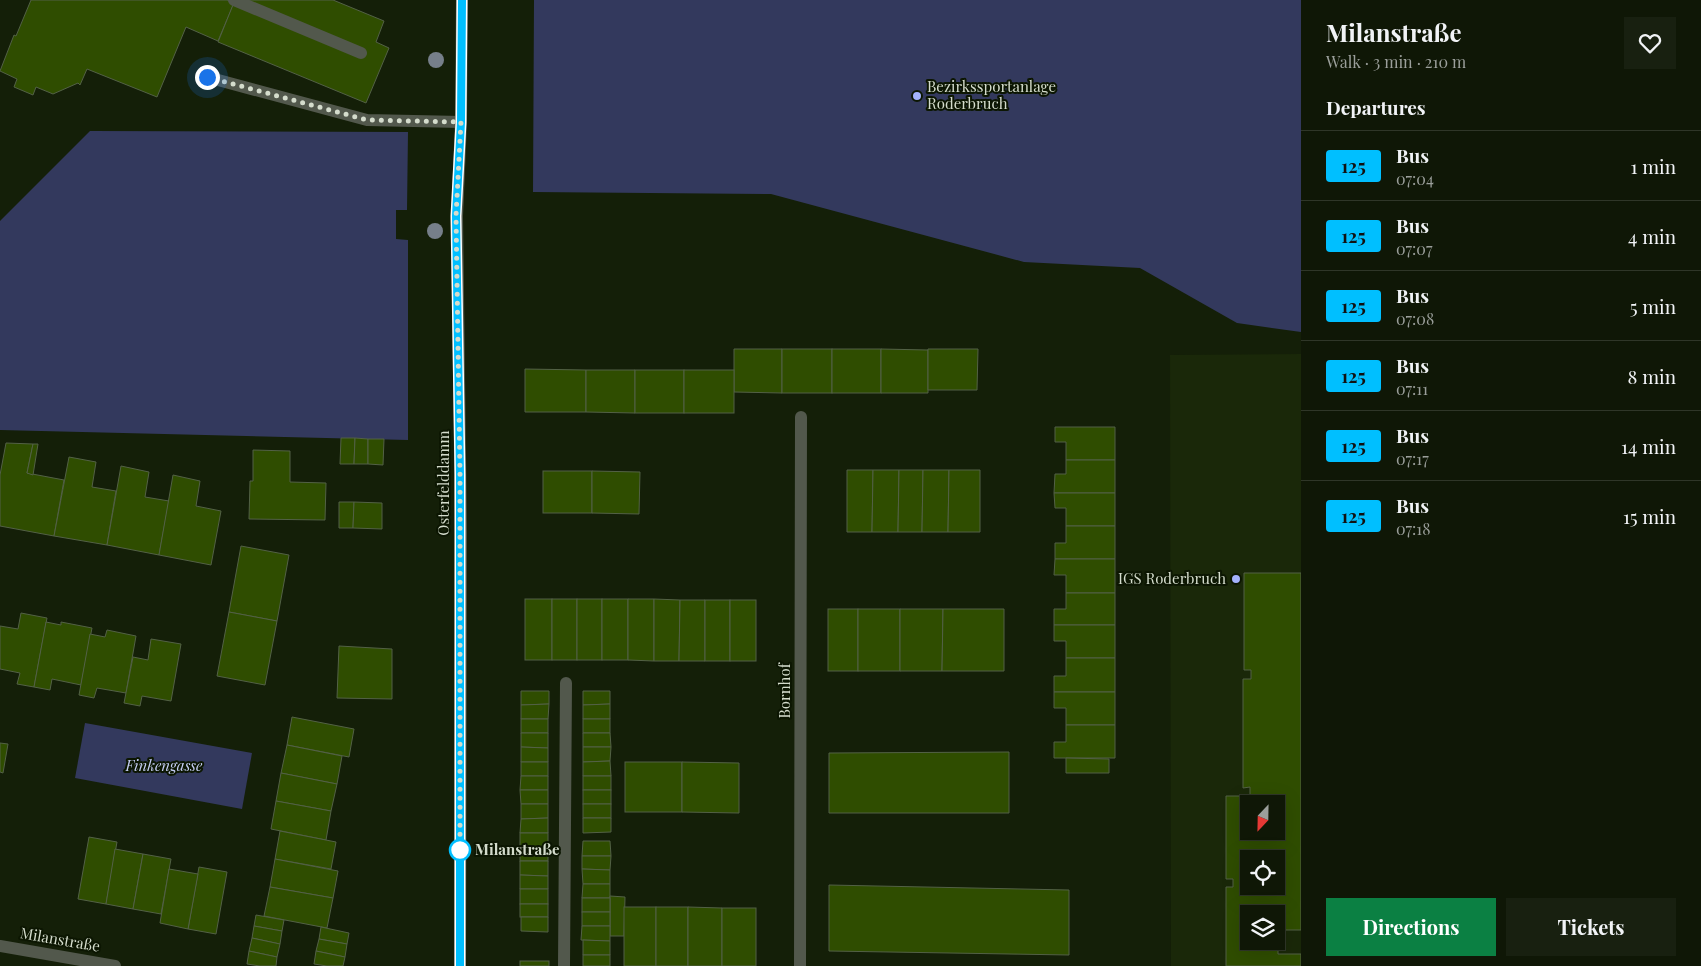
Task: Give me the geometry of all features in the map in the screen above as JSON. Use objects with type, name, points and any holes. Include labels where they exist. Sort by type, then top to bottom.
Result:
[{"type":"street","points":[[234,0],[361,53]]},
{"type":"street","name":"Osterfelddamm","points":[[460,966],[460,445],[456,216],[461,122],[462,0]]},
{"type":"street","points":[[207,77],[367,120],[461,122]]},
{"type":"street","name":"Bornhof","points":[[800,966],[801,417]]},
{"type":"street","points":[[564,966],[566,683]]},
{"type":"street","name":"Milanstraße","points":[[0,946],[114,966]]},
{"type":"shaded area","name":"IGS Roderbruch","points":[[1301,354],[1301,966],[1171,966],[1170,355]]},
{"type":"green space","name":"Bezirkssportanlage Roderbruch","points":[[534,0],[1301,0],[1301,332],[1237,323],[1140,268],[1024,262],[771,194],[533,192]]},
{"type":"green space","points":[[90,131],[408,132],[407,210],[396,210],[396,239],[408,240],[408,440],[0,430],[0,221]]},
{"type":"green space","name":"Finkengasse","points":[[85,723],[252,753],[242,809],[75,778]]},
{"type":"building","points":[[31,0],[227,0],[234,3],[218,41],[186,27],[157,97],[87,69],[80,85],[78,83],[53,94],[36,87],[33,95],[14,87],[17,79],[0,71],[14,35],[16,36]]},
{"type":"building","points":[[235,0],[333,0],[384,21],[376,42],[389,48],[366,103],[218,42]]},
{"type":"building","points":[[734,349],[782,349],[782,393],[734,392]]},
{"type":"building","points":[[782,349],[832,349],[832,393],[782,393]]},
{"type":"building","points":[[832,349],[881,349],[881,393],[832,393]]},
{"type":"building","points":[[881,349],[928,350],[928,393],[881,393]]},
{"type":"building","points":[[928,349],[978,349],[977,390],[928,390]]},
{"type":"building","points":[[525,369],[586,370],[586,412],[525,412]]},
{"type":"building","points":[[586,370],[635,370],[635,413],[586,412]]},
{"type":"building","points":[[635,370],[684,370],[684,413],[635,413]]},
{"type":"building","points":[[684,370],[734,370],[734,413],[684,413]]},
{"type":"building","points":[[1055,427],[1115,427],[1115,460],[1066,460],[1066,442],[1055,442]]},
{"type":"building","points":[[341,438],[355,438],[354,464],[340,464]]},
{"type":"building","points":[[355,438],[368,439],[368,464],[354,464]]},
{"type":"building","points":[[368,439],[384,439],[383,465],[368,464]]},
{"type":"building","points":[[6,443],[33,444],[27,473],[64,480],[54,536],[0,526],[0,475]]},
{"type":"building","points":[[33,444],[38,444],[33,475],[27,473]]},
{"type":"building","points":[[253,450],[290,451],[290,482],[326,483],[325,520],[249,519],[250,481],[253,481]]},
{"type":"building","points":[[69,457],[96,462],[92,487],[116,491],[107,545],[54,536]]},
{"type":"building","points":[[1066,460],[1115,460],[1115,493],[1054,493],[1055,474],[1066,474]]},
{"type":"building","points":[[121,466],[149,472],[145,497],[169,501],[159,555],[107,545]]},
{"type":"building","points":[[847,470],[873,470],[872,532],[847,532]]},
{"type":"building","points":[[873,470],[899,470],[898,532],[872,532]]},
{"type":"building","points":[[899,470],[923,470],[922,532],[898,532]]},
{"type":"building","points":[[923,470],[949,470],[948,532],[922,532]]},
{"type":"building","points":[[949,470],[980,470],[980,532],[948,532]]},
{"type":"building","points":[[543,471],[592,471],[592,513],[543,513]]},
{"type":"building","points":[[592,471],[640,472],[639,514],[592,513]]},
{"type":"building","points":[[173,475],[200,481],[196,506],[221,511],[211,565],[159,555]]},
{"type":"building","points":[[1054,493],[1115,493],[1115,526],[1066,526],[1066,508],[1055,508]]},
{"type":"building","points":[[339,502],[354,502],[353,528],[339,528]]},
{"type":"building","points":[[354,502],[382,503],[382,529],[353,528]]},
{"type":"building","points":[[1066,526],[1115,526],[1115,559],[1055,559],[1055,543],[1066,543]]},
{"type":"building","points":[[241,546],[289,555],[277,621],[229,612]]},
{"type":"building","points":[[1055,559],[1115,559],[1115,593],[1066,593],[1066,575],[1054,575]]},
{"type":"building","points":[[1244,573],[1301,573],[1301,930],[1285,930],[1285,905],[1240,905],[1240,950],[1278,950],[1278,954],[1301,954],[1301,966],[1226,966],[1226,887],[1233,887],[1233,879],[1226,879],[1226,796],[1240,796],[1240,840],[1285,840],[1285,795],[1250,795],[1250,787],[1243,788],[1243,679],[1251,679],[1251,670],[1244,670]]},
{"type":"building","points":[[1066,593],[1115,593],[1115,625],[1054,625],[1054,609],[1066,609]]},
{"type":"building","points":[[525,599],[552,599],[552,660],[525,660]]},
{"type":"building","points":[[552,599],[577,599],[577,660],[552,660]]},
{"type":"building","points":[[577,599],[602,599],[602,660],[577,660]]},
{"type":"building","points":[[602,599],[628,599],[628,660],[602,660]]},
{"type":"building","points":[[628,599],[654,599],[654,661],[628,660]]},
{"type":"building","points":[[654,599],[680,600],[679,661],[654,661]]},
{"type":"building","points":[[680,600],[705,600],[705,661],[679,661]]},
{"type":"building","points":[[705,600],[730,600],[730,661],[705,661]]},
{"type":"building","points":[[730,600],[756,600],[756,661],[730,661]]},
{"type":"building","points":[[828,609],[858,609],[858,671],[828,671]]},
{"type":"building","points":[[858,609],[900,609],[900,671],[858,671]]},
{"type":"building","points":[[900,609],[943,609],[942,671],[900,671]]},
{"type":"building","points":[[943,609],[1004,609],[1004,671],[942,671]]},
{"type":"building","points":[[229,612],[277,621],[265,685],[217,676]]},
{"type":"building","points":[[21,613],[47,618],[34,687],[17,684],[20,673],[0,669],[0,626],[18,629]]},
{"type":"building","points":[[46,622],[61,625],[61,622],[92,628],[81,685],[52,679],[50,690],[34,687]]},
{"type":"building","points":[[1054,625],[1115,625],[1115,658],[1066,658],[1066,641],[1054,641]]},
{"type":"building","points":[[107,630],[136,636],[126,693],[97,688],[94,698],[79,695],[90,634],[105,637]]},
{"type":"building","points":[[151,639],[181,644],[171,701],[142,696],[140,706],[124,703],[133,657],[148,660]]},
{"type":"building","points":[[339,646],[392,649],[392,699],[337,698]]},
{"type":"building","points":[[1066,658],[1115,658],[1115,692],[1054,692],[1054,676],[1066,676]]},
{"type":"building","points":[[521,691],[549,691],[549,704],[521,705]]},
{"type":"building","points":[[583,691],[610,691],[610,704],[583,705]]},
{"type":"building","points":[[1054,692],[1115,692],[1115,725],[1066,725],[1066,708],[1054,708]]},
{"type":"building","points":[[549,704],[548,719],[521,719],[521,705]]},
{"type":"building","points":[[610,704],[610,719],[583,719],[583,705]]},
{"type":"building","points":[[292,717],[354,729],[349,757],[287,745]]},
{"type":"building","points":[[521,719],[548,719],[548,733],[521,733]]},
{"type":"building","points":[[583,719],[610,719],[610,733],[583,733]]},
{"type":"building","points":[[1066,725],[1115,725],[1115,758],[1054,758],[1054,742],[1066,742]]},
{"type":"building","points":[[521,733],[548,733],[548,748],[521,747]]},
{"type":"building","points":[[583,733],[610,733],[611,747],[583,747]]},
{"type":"building","points":[[0,743],[8,744],[3,773],[0,772]]},
{"type":"building","points":[[287,745],[342,756],[337,784],[281,773]]},
{"type":"building","points":[[521,747],[548,748],[548,762],[521,762]]},
{"type":"building","points":[[583,747],[611,747],[610,761],[583,762]]},
{"type":"building","points":[[1009,752],[1009,813],[829,813],[829,753]]},
{"type":"building","points":[[1066,758],[1109,759],[1109,773],[1066,773]]},
{"type":"building","points":[[610,761],[611,776],[583,776],[583,762]]},
{"type":"building","points":[[521,762],[548,762],[548,776],[521,776]]},
{"type":"building","points":[[625,762],[682,762],[682,812],[625,812]]},
{"type":"building","points":[[682,762],[739,763],[739,813],[682,812]]},
{"type":"building","points":[[281,773],[337,784],[331,811],[276,801]]},
{"type":"building","points":[[521,776],[548,776],[548,790],[520,790]]},
{"type":"building","points":[[583,776],[611,776],[611,790],[583,790]]},
{"type":"building","points":[[520,790],[548,790],[548,804],[521,804]]},
{"type":"building","points":[[583,790],[611,790],[611,804],[583,804]]},
{"type":"building","points":[[276,801],[331,811],[326,840],[271,829]]},
{"type":"building","points":[[521,804],[548,804],[548,818],[521,819]]},
{"type":"building","points":[[583,804],[611,804],[611,818],[583,818]]},
{"type":"building","points":[[548,818],[548,833],[520,833],[521,819]]},
{"type":"building","points":[[583,818],[611,818],[611,832],[583,833]]},
{"type":"building","points":[[280,831],[336,842],[331,869],[275,859]]},
{"type":"building","points":[[520,833],[548,833],[548,847],[520,847]]},
{"type":"building","points":[[89,837],[117,842],[106,904],[78,899]]},
{"type":"building","points":[[583,841],[610,841],[611,856],[582,856]]},
{"type":"building","points":[[520,847],[548,847],[548,861],[520,861]]},
{"type":"building","points":[[115,849],[143,854],[133,909],[106,904]]},
{"type":"building","points":[[143,854],[171,859],[161,914],[133,909]]},
{"type":"building","points":[[582,856],[611,856],[610,870],[582,869]]},
{"type":"building","points":[[275,859],[338,871],[333,898],[270,887]]},
{"type":"building","points":[[520,861],[548,861],[548,876],[520,875]]},
{"type":"building","points":[[199,867],[227,872],[216,934],[188,929]]},
{"type":"building","points":[[169,869],[198,874],[188,929],[160,923]]},
{"type":"building","points":[[582,869],[610,870],[610,884],[583,884]]},
{"type":"building","points":[[520,875],[548,876],[548,889],[520,889]]},
{"type":"building","points":[[583,884],[610,884],[610,898],[582,898]]},
{"type":"building","points":[[829,885],[1069,890],[1069,955],[829,951]]},
{"type":"building","points":[[270,887],[333,898],[327,928],[264,916]]},
{"type":"building","points":[[520,889],[548,889],[548,904],[520,904]]},
{"type":"building","points":[[610,896],[625,897],[624,936],[610,936]]},
{"type":"building","points":[[582,898],[610,898],[610,912],[582,912]]},
{"type":"building","points":[[520,904],[548,904],[548,917],[520,917]]},
{"type":"building","points":[[624,907],[656,907],[656,966],[624,966]]},
{"type":"building","points":[[656,907],[688,907],[688,966],[656,966]]},
{"type":"building","points":[[688,907],[722,908],[722,966],[688,966]]},
{"type":"building","points":[[722,908],[756,908],[756,966],[722,966]]},
{"type":"building","points":[[582,912],[610,912],[610,926],[582,926]]},
{"type":"building","points":[[256,915],[284,920],[282,931],[254,926]]},
{"type":"building","points":[[521,917],[548,917],[548,932],[521,931]]},
{"type":"building","points":[[254,926],[282,931],[280,944],[252,938]]},
{"type":"building","points":[[582,926],[610,926],[610,941],[581,940]]},
{"type":"building","points":[[321,927],[349,933],[347,944],[319,939]]},
{"type":"building","points":[[252,938],[280,944],[277,957],[249,951]]},
{"type":"building","points":[[319,939],[347,944],[345,957],[316,951]]},
{"type":"building","points":[[583,940],[610,941],[610,955],[583,955]]},
{"type":"building","points":[[249,951],[277,957],[276,966],[247,964]]},
{"type":"building","points":[[316,951],[345,957],[343,966],[314,964]]},
{"type":"building","points":[[583,955],[610,955],[610,966],[583,966]]},
{"type":"building","points":[[520,961],[549,961],[549,966],[520,966]]},
{"type":"bus line","name":"125","points":[[460,966],[460,474],[456,216],[461,122],[462,0]]},
{"type":"place","name":"Bezirkssportanlage Roderbruch","points":[[917,96]]},
{"type":"place","name":"IGS Roderbruch","points":[[1236,579]]},
{"type":"place","name":"Milanstraße","points":[[460,850]]},
{"type":"route","points":[[207,77],[367,120],[461,122],[456,216],[460,474],[460,857],[460,850]]}]
